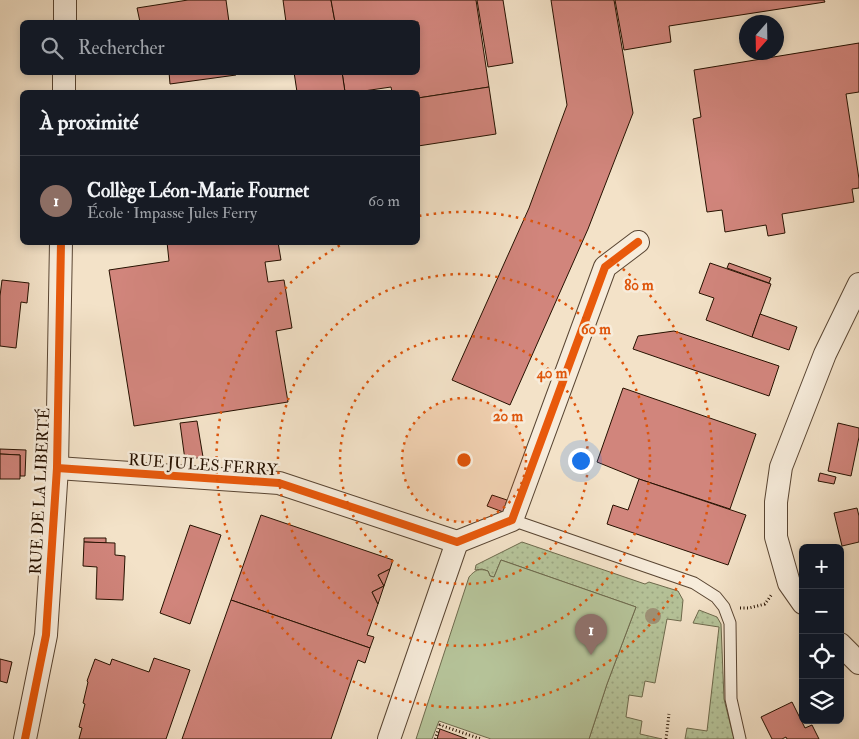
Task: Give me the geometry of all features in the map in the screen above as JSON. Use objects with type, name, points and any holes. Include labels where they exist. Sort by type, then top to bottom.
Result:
[{"type":"street","points":[[65,0],[65,20]]},
{"type":"street","points":[[64,75],[64,90]]},
{"type":"street","points":[[389,739],[457,542],[512,520],[604,267],[638,242]]},
{"type":"street","name":"RUE DE LA LIBERTÉ","points":[[25,739],[46,636],[57,468],[61,245]]},
{"type":"street","points":[[799,597],[789,583],[776,537],[776,502],[781,467],[825,354],[859,284]]},
{"type":"street","name":"RUE JULES FERRY","points":[[57,468],[279,483],[457,542]]},
{"type":"street","points":[[844,648],[859,663]]},
{"type":"lane","points":[[512,520],[694,583],[716,597],[724,607],[730,623],[731,699],[740,739]]},
{"type":"path","points":[[724,607],[749,608],[765,604],[778,585],[789,583]]},
{"type":"path","points":[[666,739],[669,714]]},
{"type":"path","points":[[435,739],[440,725],[481,739]]},
{"type":"green space","points":[[522,542],[645,584],[649,582],[678,591],[683,600],[681,621],[667,619],[655,683],[645,681],[642,697],[629,695],[626,717],[642,721],[640,734],[662,739],[589,739],[636,607],[501,560],[494,577],[490,576],[488,571],[482,569],[475,570],[476,565]]},
{"type":"green space","points":[[501,560],[636,607],[589,739],[491,739],[439,721],[432,739],[416,739],[469,577],[475,571],[482,570],[488,571],[490,576],[494,577]]},
{"type":"green space","points":[[699,610],[717,617],[721,624],[724,699],[734,739],[685,739],[687,728],[707,731],[719,627],[693,623]]},
{"type":"building","points":[[188,0],[226,0],[229,20],[140,20],[137,8]]},
{"type":"building","points":[[283,0],[331,0],[335,20],[286,20]]},
{"type":"building","points":[[331,0],[476,0],[489,87],[420,98],[420,90],[392,90],[391,87],[371,90],[345,90],[342,75],[420,75],[420,20],[335,20]]},
{"type":"building","points":[[477,0],[503,0],[513,63],[488,67]]},
{"type":"building","points":[[551,0],[614,0],[633,113],[588,229],[510,405],[452,380],[529,208],[567,105]]},
{"type":"building","points":[[615,0],[824,0],[825,2],[669,26],[671,42],[624,50]]},
{"type":"building","points":[[859,43],[859,92],[846,94],[859,188],[852,189],[854,202],[782,214],[785,233],[768,236],[766,225],[725,232],[722,210],[707,212],[693,119],[701,117],[694,70],[755,60],[784,60],[784,55]]},
{"type":"building","points":[[169,75],[236,75],[170,84]]},
{"type":"building","points":[[294,75],[342,75],[345,90],[297,90]]},
{"type":"building","points":[[489,87],[496,134],[420,146],[420,98]]},
{"type":"building","points":[[167,245],[278,245],[281,260],[265,262],[268,282],[284,280],[292,328],[276,331],[288,402],[134,426],[109,270],[169,261]]},
{"type":"building","points":[[710,263],[771,284],[752,337],[706,320],[714,298],[699,293]]},
{"type":"building","points":[[729,263],[771,278],[769,283],[727,268]]},
{"type":"building","points":[[2,280],[29,283],[27,303],[21,302],[16,348],[0,346],[0,296]]},
{"type":"building","points":[[760,314],[797,327],[789,350],[752,337]]},
{"type":"building","points":[[674,331],[779,366],[769,396],[633,349],[638,336]]},
{"type":"building","points":[[623,388],[756,434],[730,509],[639,479],[597,462]]},
{"type":"building","points":[[197,421],[203,457],[185,460],[180,423]]},
{"type":"building","points":[[838,423],[859,428],[851,476],[828,471]]},
{"type":"building","points":[[0,449],[26,450],[25,476],[20,476],[20,455],[0,454]]},
{"type":"building","points":[[0,454],[20,455],[20,479],[0,479]]},
{"type":"building","points":[[820,473],[836,477],[834,484],[818,481]]},
{"type":"building","points":[[639,479],[746,515],[728,565],[607,524],[613,505],[628,510]]},
{"type":"building","points":[[492,495],[507,500],[503,512],[487,506]]},
{"type":"building","points":[[857,508],[859,516],[859,542],[844,546],[842,544],[834,513]]},
{"type":"building","points":[[261,515],[393,560],[390,569],[378,575],[384,586],[372,592],[378,604],[367,635],[374,637],[370,648],[231,600]]},
{"type":"building","points":[[190,525],[221,535],[190,624],[160,613]]},
{"type":"building","points":[[84,538],[106,538],[106,543],[84,542]]},
{"type":"building","points":[[84,542],[115,543],[115,555],[125,556],[123,600],[96,599],[97,567],[83,566]]},
{"type":"building","points":[[390,569],[384,586],[378,575]]},
{"type":"building","points":[[384,586],[378,604],[372,592]]},
{"type":"building","points":[[231,600],[370,648],[365,663],[358,660],[331,739],[182,739]]},
{"type":"building","points":[[154,658],[190,670],[166,739],[79,739],[82,728],[79,727],[85,704],[83,703],[87,681],[95,659],[110,665],[112,659],[149,672]]},
{"type":"building","points":[[0,659],[12,662],[7,683],[0,681]]},
{"type":"building","points":[[792,702],[799,716],[799,724],[803,724],[805,728],[812,725],[819,739],[787,739],[786,737],[772,739],[761,717]]},
{"type":"building","points":[[440,729],[467,739],[437,739]]},
{"type":"cycle path","points":[[57,468],[279,483],[457,542],[512,520],[605,267],[638,242]]},
{"type":"cycle path","points":[[25,739],[46,635],[57,468],[61,245]]},
{"type":"place","name":"Collège Léon-Marie Fournet","points":[[591,655]]}]
